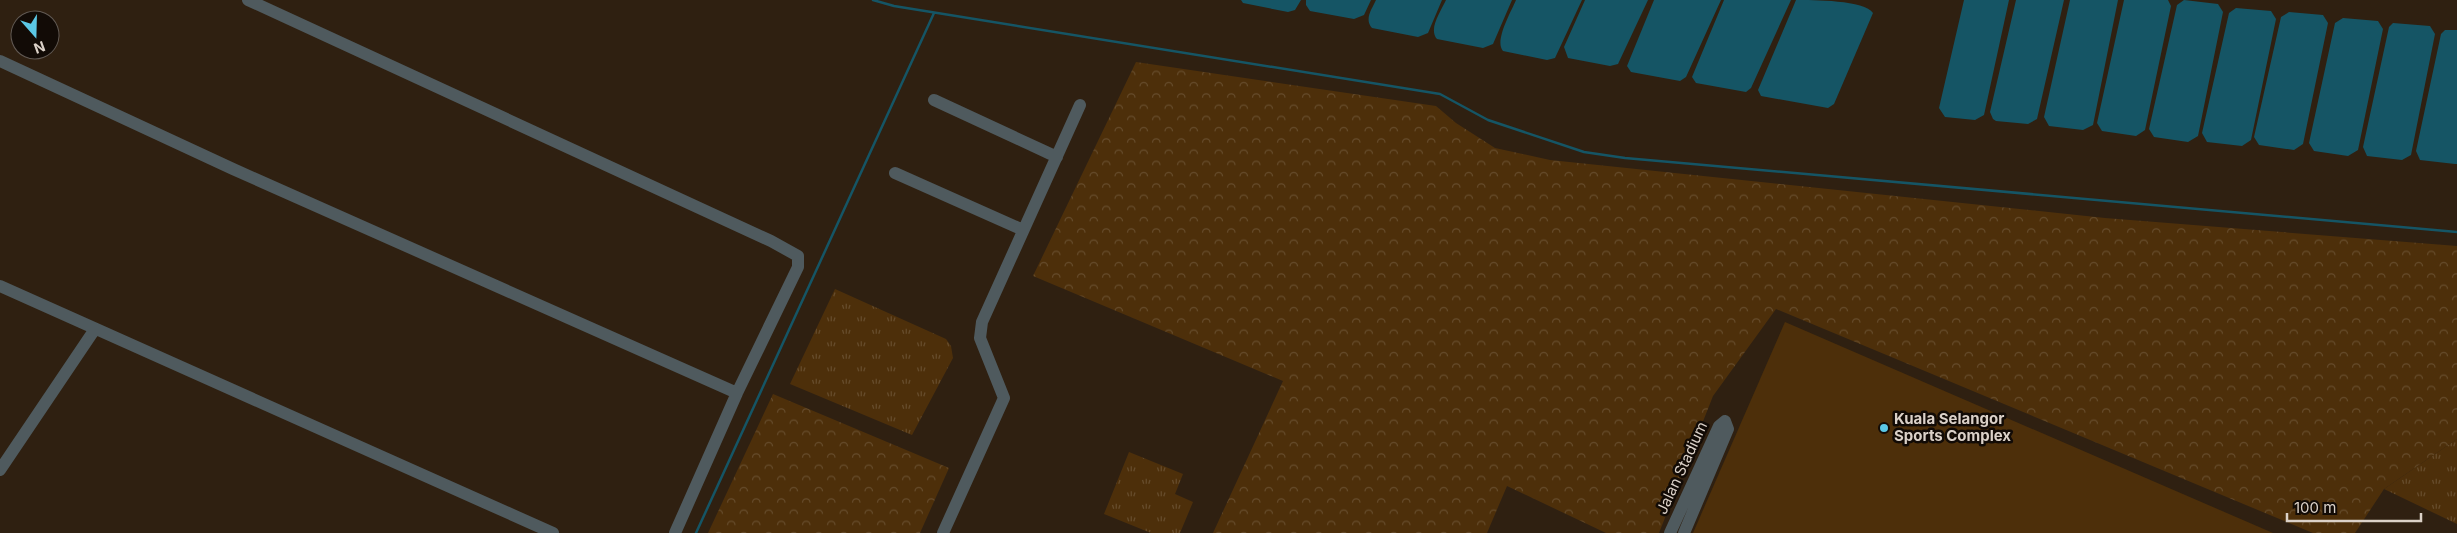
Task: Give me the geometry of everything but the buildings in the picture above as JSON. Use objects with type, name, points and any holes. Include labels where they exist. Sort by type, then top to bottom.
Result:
[{"type":"street","points":[[248,0],[462,97],[795,254],[799,260],[798,267],[737,393],[675,533]]},
{"type":"street","points":[[0,61],[233,169],[737,393]]},
{"type":"street","points":[[934,100],[1057,157]]},
{"type":"street","points":[[943,533],[1004,398],[980,338],[980,330],[1080,106]]},
{"type":"street","points":[[895,173],[1024,230]]},
{"type":"street","points":[[0,286],[553,533]]},
{"type":"street","points":[[0,470],[95,330]]},
{"type":"street","name":"Jalan Stadium","points":[[1670,533],[1719,426],[1725,421],[1728,429],[1684,533]]},
{"type":"green space","points":[[1136,62],[1436,106],[1456,123],[1495,148],[1550,160],[2105,218],[2457,246],[2457,439],[2384,489],[2355,533],[2313,533],[1776,309],[1713,396],[1659,533],[1606,533],[1507,486],[1487,533],[1213,533],[1283,381],[1033,276]]},
{"type":"green space","points":[[835,289],[946,339],[951,346],[953,358],[912,435],[790,384]]},
{"type":"green space","name":"Kuala Selangor Sports Complex","points":[[1785,322],[2273,533],[1693,533]]},
{"type":"green space","points":[[773,394],[949,468],[920,533],[708,533]]},
{"type":"green space","points":[[2457,439],[2457,524],[2384,489]]},
{"type":"green space","points":[[1129,452],[1183,474],[1175,494],[1193,502],[1180,533],[1151,533],[1104,514]]},
{"type":"water","points":[[1241,0],[1301,0],[1295,10],[1288,12],[1243,3]]},
{"type":"water","points":[[1306,0],[1371,0],[1364,15],[1354,19],[1310,11],[1306,5]]},
{"type":"water","points":[[1376,0],[1442,0],[1428,33],[1418,37],[1372,28],[1369,18]]},
{"type":"water","points":[[1446,0],[1512,0],[1493,44],[1483,48],[1437,39],[1434,30],[1435,25]]},
{"type":"water","points":[[1516,0],[1582,0],[1555,58],[1547,60],[1503,51],[1501,46],[1502,34]]},
{"type":"water","points":[[1585,0],[1648,0],[1618,64],[1610,66],[1568,58],[1564,47]]},
{"type":"water","points":[[1654,0],[1721,0],[1686,77],[1680,81],[1631,72],[1627,66]]},
{"type":"water","points":[[1724,0],[1791,0],[1751,88],[1746,92],[1696,83],[1692,77]]},
{"type":"water","points":[[1796,0],[1850,3],[1860,5],[1873,13],[1834,104],[1828,108],[1761,96],[1758,90]]},
{"type":"water","points":[[1964,0],[2009,0],[1984,115],[1975,120],[1945,117],[1939,108]]},
{"type":"water","points":[[2016,0],[2064,0],[2037,119],[2028,124],[1996,121],[1990,112]]},
{"type":"water","points":[[2070,0],[2118,0],[2093,125],[2083,130],[2049,126],[2044,117]]},
{"type":"water","points":[[2124,0],[2168,0],[2171,6],[2145,130],[2136,136],[2102,131],[2097,123]]},
{"type":"water","points":[[2184,0],[2218,4],[2223,12],[2198,136],[2188,142],[2154,137],[2149,129],[2177,5]]},
{"type":"water","points":[[2236,8],[2271,11],[2276,19],[2251,140],[2242,146],[2207,142],[2202,133],[2229,13]]},
{"type":"water","points":[[2289,12],[2323,15],[2328,23],[2303,144],[2294,150],[2259,145],[2254,137],[2281,17]]},
{"type":"water","points":[[2343,18],[2378,21],[2383,29],[2358,150],[2348,156],[2314,151],[2309,143],[2335,23]]},
{"type":"water","points":[[2393,23],[2430,26],[2435,34],[2411,155],[2402,160],[2367,156],[2363,147],[2389,27]]},
{"type":"water","points":[[2445,30],[2457,30],[2457,164],[2420,160],[2416,151],[2441,34]]},
{"type":"waterway","points":[[873,0],[894,6],[1440,94],[1488,120],[1584,152],[1625,158],[2457,232]]},
{"type":"waterway","points":[[696,533],[934,13]]},
{"type":"place","name":"Kuala Selangor Sports Complex","points":[[1884,428]]}]
